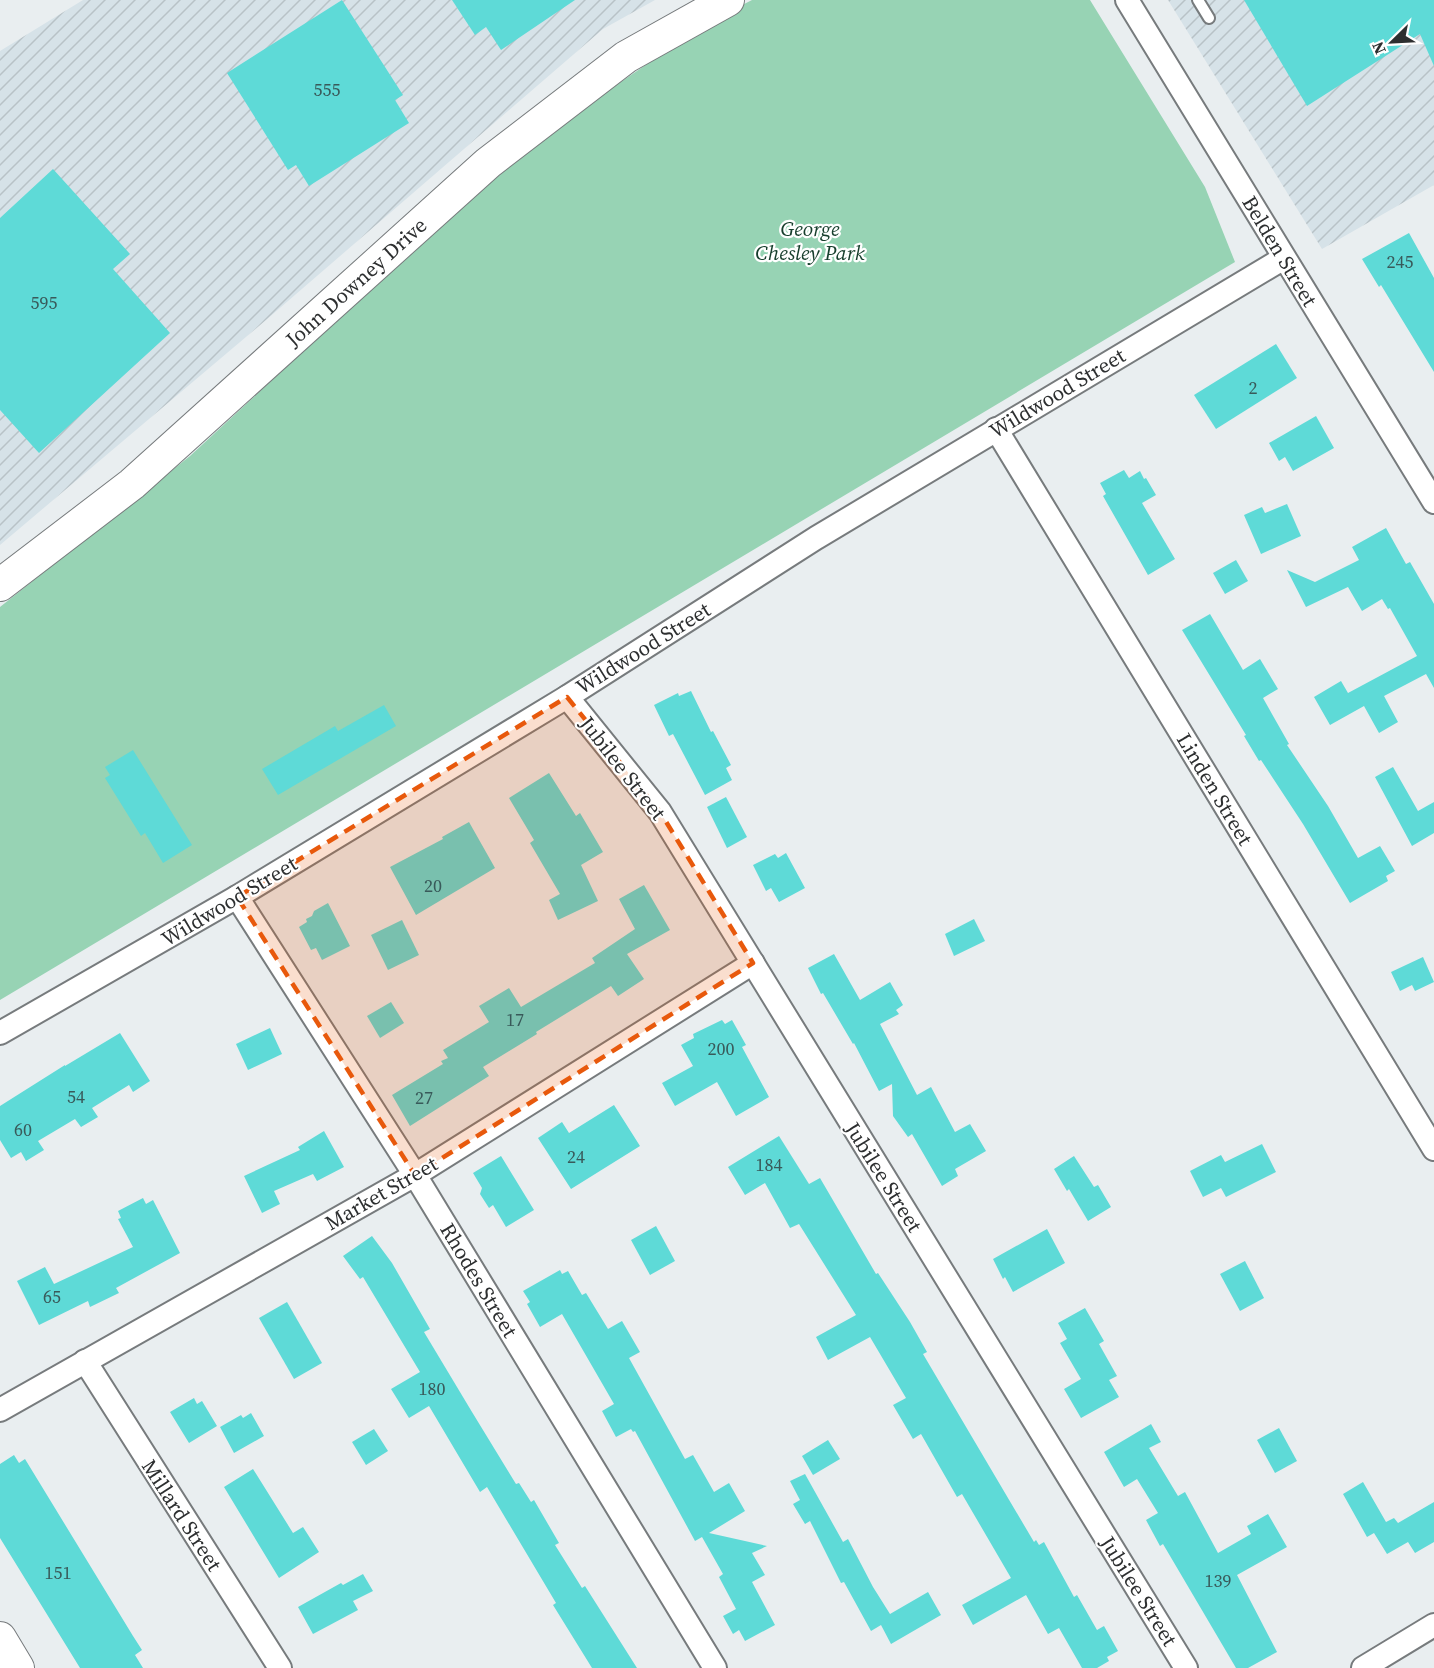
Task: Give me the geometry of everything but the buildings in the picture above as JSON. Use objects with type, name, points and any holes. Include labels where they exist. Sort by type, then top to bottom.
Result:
[{"type":"street","name":"John Downey Drive","points":[[0,585],[132,484],[488,163],[626,57],[728,0]]},
{"type":"street","name":"Belden Street","points":[[1127,0],[1434,502]]},
{"type":"street","name":"Wildwood Street","points":[[0,1033],[237,897],[567,697],[816,538],[1284,258]]},
{"type":"street","name":"Linden Street","points":[[996,429],[1434,1149]]},
{"type":"street","name":"Jubilee Street","points":[[567,697],[660,812],[1186,1668]]},
{"type":"street","name":"Rhodes Street","points":[[237,897],[415,1175],[715,1668]]},
{"type":"street","name":"Market Street","points":[[0,1410],[415,1175],[753,963]]},
{"type":"street","name":"Millard Street","points":[[84,1361],[280,1668]]},
{"type":"street","points":[[1363,1668],[1434,1625]]},
{"type":"street","points":[[0,1638],[18,1668]]},
{"type":"lane","points":[[1198,0],[1209,18]]},
{"type":"highlighted area","points":[[567,697],[660,812],[753,963],[415,1175],[237,897]]},
{"type":"shaded area","points":[[83,0],[655,0],[603,29],[266,320],[0,545],[0,51]]},
{"type":"shaded area","points":[[1168,0],[1434,0],[1434,185],[1322,249]]},
{"type":"green space","name":"George Chesley Park","points":[[752,0],[1090,0],[1205,187],[1235,262],[0,1000],[0,607],[190,456],[428,236],[558,125],[707,23]]}]
